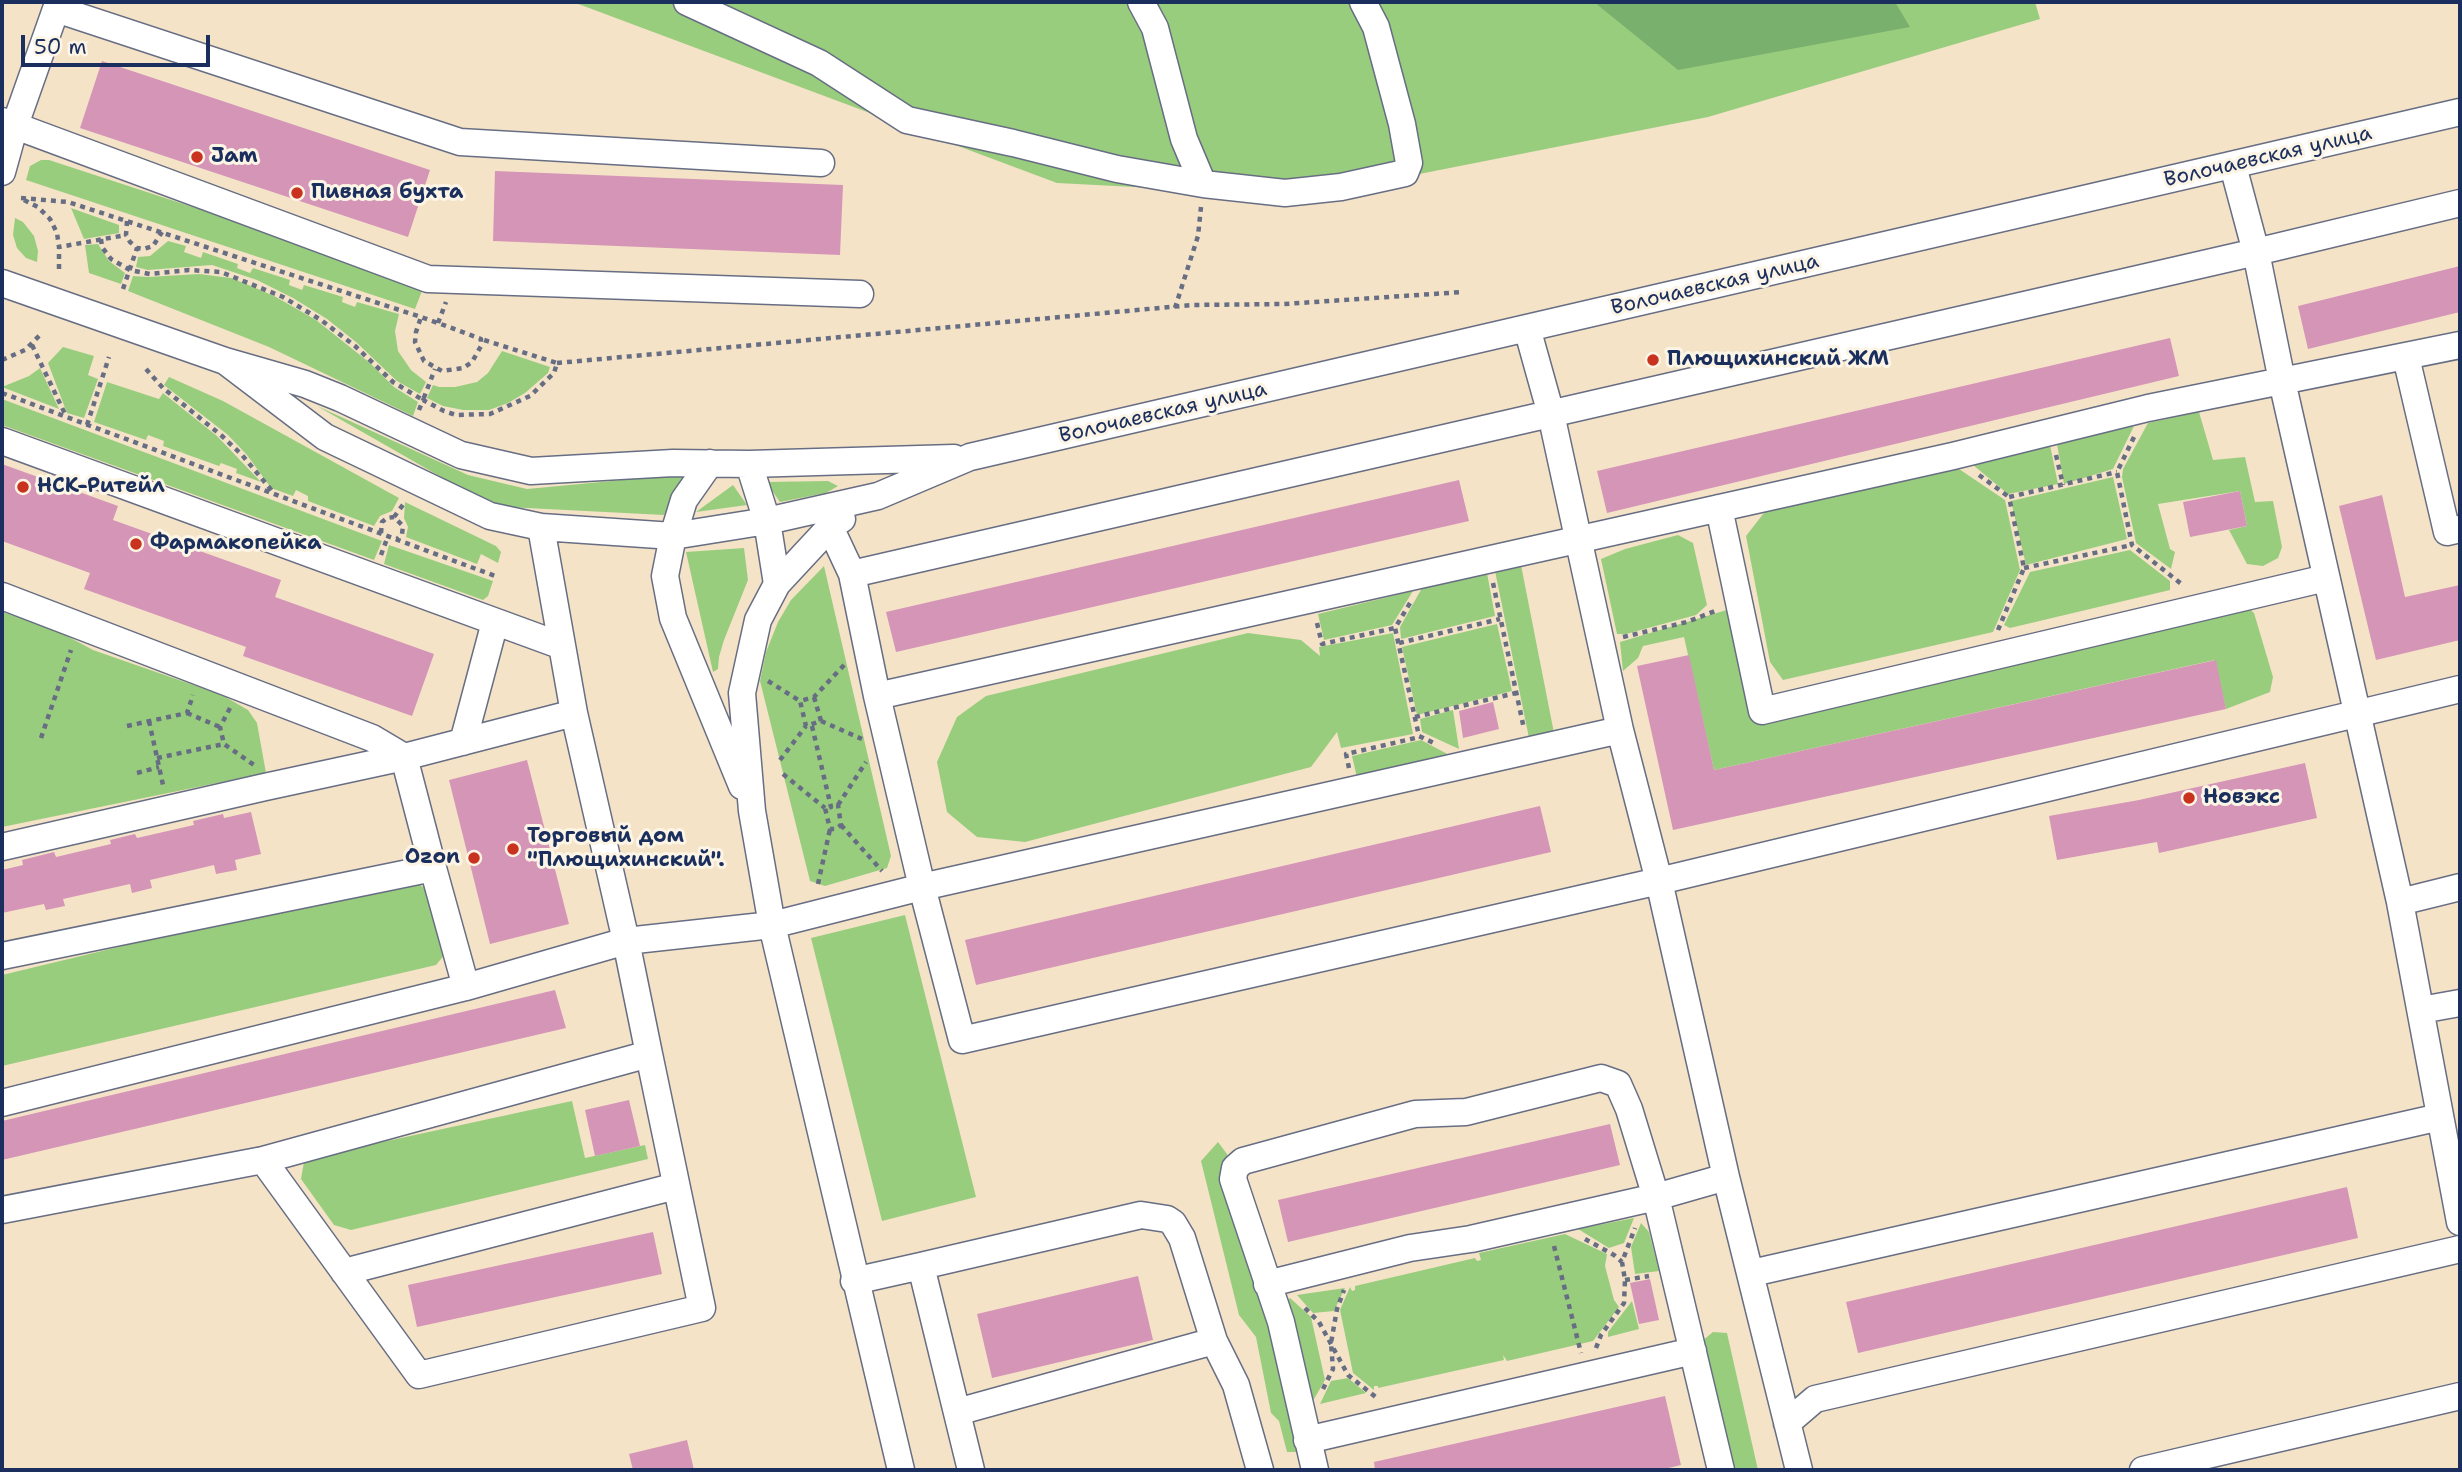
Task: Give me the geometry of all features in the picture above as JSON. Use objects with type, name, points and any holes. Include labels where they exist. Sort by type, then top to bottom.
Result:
[{"type":"street","points":[[687,2],[819,63],[907,120],[1117,169],[1203,184],[1285,193],[1340,187],[1405,173],[1409,163],[1402,124],[1376,27],[1363,2]]},
{"type":"street","points":[[1141,2],[1155,28],[1184,139],[1203,184]]},
{"type":"street","points":[[2,172],[9,123],[50,4],[460,142],[821,163]]},
{"type":"street","name":"Волочаевская улица","points":[[225,361],[325,437],[490,516],[541,527],[673,536],[767,521],[878,496],[970,457],[2460,112]]},
{"type":"street","points":[[9,123],[428,279],[860,294]]},
{"type":"street","points":[[2233,166],[2256,252],[2282,381],[2400,902],[2440,1117],[2454,1151],[2460,1222]]},
{"type":"street","points":[[852,574],[2460,203]]},
{"type":"street","points":[[2,283],[225,361]]},
{"type":"street","points":[[1527,328],[1551,414],[1620,730],[1659,881],[1726,1177],[1799,1470]]},
{"type":"street","points":[[877,695],[1953,456],[2148,408],[2460,345]]},
{"type":"street","points":[[2406,356],[2447,532],[2460,530]]},
{"type":"street","name":"Волочаевская улица","points":[[225,361],[305,384],[341,398],[461,455],[531,471],[710,463],[970,457]]},
{"type":"street","points":[[2,441],[562,646]]},
{"type":"street","points":[[710,463],[684,500],[665,576],[673,618],[752,811]]},
{"type":"street","points":[[749,464],[767,521],[776,584]]},
{"type":"street","points":[[878,496],[830,527],[776,584],[758,620],[742,693],[752,811],[772,925],[854,1281],[901,1470]]},
{"type":"street","points":[[1719,508],[1762,710],[2326,578]]},
{"type":"street","points":[[262,1160],[419,1374],[702,1308],[626,941],[574,713],[541,527]]},
{"type":"street","points":[[830,527],[852,574],[922,887],[962,1040],[1659,881],[2460,689]]},
{"type":"street","points":[[2,596],[372,738],[404,757],[466,987]]},
{"type":"street","points":[[463,742],[495,622]]},
{"type":"street","points":[[2,847],[404,757],[574,713]]},
{"type":"street","points":[[2,1103],[466,987],[626,941],[772,925],[922,887],[1620,730]]},
{"type":"street","points":[[2,956],[433,868]]},
{"type":"street","points":[[2400,902],[2460,887]]},
{"type":"street","points":[[2421,1010],[2460,1003]]},
{"type":"street","points":[[2,1210],[262,1160],[649,1054]]},
{"type":"street","points":[[1314,1470],[1281,1322],[1275,1282],[1233,1179],[1238,1164],[1415,1114],[1466,1112],[1595,1079],[1612,1080],[1618,1084],[1626,1101],[1656,1197],[1721,1470]]},
{"type":"street","points":[[1752,1273],[2440,1117]]},
{"type":"street","points":[[1275,1282],[1410,1248],[1471,1239],[1656,1197],[1726,1177]]},
{"type":"street","points":[[344,1272],[676,1186]]},
{"type":"street","points":[[854,1281],[1141,1215],[1158,1216],[1173,1223],[1182,1238],[1214,1341],[1236,1385],[1254,1469]]},
{"type":"street","points":[[1787,1423],[1815,1399],[2460,1249]]},
{"type":"street","points":[[921,1266],[971,1470]]},
{"type":"street","points":[[957,1412],[1214,1341]]},
{"type":"street","points":[[1307,1440],[1693,1351]]},
{"type":"street","points":[[2143,1470],[2460,1396]]},
{"type":"path","points":[[1175,308],[1198,236],[1203,184]]},
{"type":"path","points":[[59,269],[57,233],[50,219],[38,207],[20,198],[68,202],[557,363],[1175,308],[1385,299],[1463,292]]},
{"type":"path","points":[[127,221],[126,235],[137,248],[153,246],[162,232]]},
{"type":"path","points":[[59,247],[126,235]]},
{"type":"path","points":[[101,239],[102,247],[111,260],[130,270],[150,274],[189,270],[221,272],[268,290],[321,320],[355,346],[393,382],[456,415],[490,414],[514,404],[538,390],[554,373],[557,363]]},
{"type":"path","points":[[123,289],[137,248]]},
{"type":"path","points":[[421,317],[415,342],[424,361],[435,369],[453,371],[463,368],[472,362],[481,339]]},
{"type":"path","points":[[2,360],[18,355],[41,334]]},
{"type":"path","points":[[32,345],[67,418]]},
{"type":"path","points":[[88,425],[109,357]]},
{"type":"path","points":[[146,369],[163,388],[232,445],[275,494]]},
{"type":"path","points":[[423,400],[435,369]]},
{"type":"path","points":[[2,393],[495,576]]},
{"type":"path","points":[[2148,408],[2117,472],[2132,545],[2188,589],[2196,608]]},
{"type":"path","points":[[1982,659],[1997,634],[2024,568],[2009,497],[2117,472]]},
{"type":"path","points":[[381,534],[382,522],[394,517],[405,502]]},
{"type":"path","points":[[394,517],[403,526],[402,534],[396,540]]},
{"type":"path","points":[[379,562],[388,536]]},
{"type":"path","points":[[2024,568],[2132,545]]},
{"type":"path","points":[[1488,558],[1528,751]]},
{"type":"path","points":[[1420,737],[1395,628],[1427,572]]},
{"type":"path","points":[[1311,598],[1322,644],[1395,628]]},
{"type":"path","points":[[1602,642],[1687,622],[1740,606]]},
{"type":"path","points":[[1399,643],[1500,619]]},
{"type":"path","points":[[41,738],[75,639]]},
{"type":"path","points":[[800,701],[814,697],[846,663]]},
{"type":"path","points":[[761,677],[800,701],[809,726],[828,807],[830,829],[818,884]]},
{"type":"path","points":[[187,713],[196,684]]},
{"type":"path","points":[[1415,717],[1516,693]]},
{"type":"path","points":[[814,697],[821,721]]},
{"type":"path","points":[[233,701],[220,727],[224,744],[256,766]]},
{"type":"path","points":[[127,726],[187,713],[220,727]]},
{"type":"path","points":[[149,721],[165,793]]},
{"type":"path","points":[[780,760],[809,726],[821,721],[865,740]]},
{"type":"path","points":[[1354,790],[1346,754],[1420,737],[1455,752],[1470,764]]},
{"type":"path","points":[[157,758],[224,744]]},
{"type":"path","points":[[869,758],[838,805],[841,825],[887,876]]},
{"type":"path","points":[[137,773],[159,767]]},
{"type":"path","points":[[783,774],[828,807],[838,805]]},
{"type":"path","points":[[830,829],[841,825]]},
{"type":"path","points":[[1554,1220],[1614,1255],[1622,1262],[1626,1280],[1624,1303],[1601,1335],[1587,1375]]},
{"type":"path","points":[[1554,1220],[1587,1375]]},
{"type":"path","points":[[1322,1391],[1333,1369],[1331,1343],[1337,1309],[1353,1262]]},
{"type":"path","points":[[1275,1282],[1320,1322],[1348,1374],[1402,1418]]},
{"type":"green space","points":[[573,2],[2035,2],[2040,19],[1708,117],[1308,196],[1057,183]]},
{"type":"green space","points":[[1594,2],[1895,2],[1910,27],[1678,70]]},
{"type":"green space","points":[[41,160],[49,160],[425,283],[415,309],[26,180],[30,166]]},
{"type":"green space","points":[[71,208],[119,225],[119,233],[84,239]]},
{"type":"green space","points":[[15,218],[23,222],[34,236],[38,251],[37,262],[26,258],[17,248],[13,235]]},
{"type":"green space","points":[[168,241],[186,246],[184,252],[201,258],[203,252],[238,264],[237,268],[250,273],[253,268],[290,280],[289,285],[302,290],[304,285],[343,297],[342,302],[355,307],[357,302],[399,314],[395,331],[398,351],[411,370],[426,382],[420,394],[397,381],[327,319],[257,280],[212,265],[148,270],[136,267],[138,257],[150,256]]},
{"type":"green space","points":[[98,244],[109,261],[125,273],[121,284],[89,273],[85,245]]},
{"type":"green space","points":[[199,274],[231,278],[276,297],[316,320],[370,363],[394,387],[418,402],[413,416],[269,347],[128,291],[133,276]]},
{"type":"green space","points":[[63,347],[94,356],[88,375],[98,379],[84,418],[67,413],[48,363]]},
{"type":"green space","points":[[502,351],[550,367],[548,373],[525,393],[489,410],[463,410],[443,406],[427,398],[433,385],[455,387],[477,382],[488,373]]},
{"type":"green space","points":[[40,368],[59,409],[2,387],[29,376]]},
{"type":"green space","points":[[169,377],[223,401],[399,498],[392,511],[380,516],[374,526],[308,501],[308,496],[296,490],[293,496],[271,488],[247,455],[228,435],[164,385]]},
{"type":"green space","points":[[107,382],[159,399],[163,393],[217,436],[261,482],[236,473],[237,469],[221,463],[219,466],[163,446],[164,441],[148,435],[146,440],[94,422]]},
{"type":"green space","points":[[2,399],[382,541],[374,560],[2,425]]},
{"type":"green space","points":[[317,406],[468,475],[527,489],[686,474],[664,515],[507,507],[469,493]]},
{"type":"green space","points":[[2199,412],[2213,460],[2245,457],[2255,502],[2273,501],[2282,547],[2278,558],[2263,566],[2247,564],[2229,530],[2247,526],[2240,491],[2158,504],[2170,549],[2175,552],[2171,569],[2136,543],[2122,477],[2123,469],[2148,423]]},
{"type":"green space","points":[[2134,426],[2113,469],[2064,484],[2057,444]]},
{"type":"green space","points":[[2050,445],[2058,484],[2008,494],[1967,460]]},
{"type":"green space","points":[[1956,467],[2005,500],[2020,570],[1993,632],[1783,680],[1770,662],[1746,536],[1767,509]]},
{"type":"green space","points":[[2113,477],[2127,539],[2026,565],[2011,501]]},
{"type":"green space","points":[[828,481],[838,486],[826,493],[780,502],[766,482]]},
{"type":"green space","points":[[733,485],[747,505],[696,512]]},
{"type":"green space","points":[[405,502],[496,546],[501,552],[498,563],[481,554],[477,564],[406,537],[408,527],[404,518]]},
{"type":"green space","points":[[1678,535],[1693,543],[1707,605],[1696,615],[1626,634],[1617,634],[1601,559],[1625,549]]},
{"type":"green space","points":[[389,545],[493,581],[488,596],[483,600],[384,564]]},
{"type":"green space","points":[[744,548],[748,580],[724,640],[718,669],[713,672],[686,552]]},
{"type":"green space","points":[[2130,550],[2170,581],[2170,590],[2010,628],[2004,625],[2030,572]]},
{"type":"green space","points":[[1521,565],[1554,733],[1529,738],[1495,571]]},
{"type":"green space","points":[[824,566],[891,856],[887,868],[825,886],[810,881],[760,681],[766,652],[778,622],[791,600]]},
{"type":"green space","points":[[1487,573],[1495,616],[1401,639],[1400,627],[1422,588]]},
{"type":"green space","points":[[1413,591],[1392,625],[1324,640],[1318,614]]},
{"type":"green space","points":[[2243,603],[2254,613],[2273,677],[2270,692],[2226,709],[2215,660],[1714,770],[1684,637],[1643,646],[1638,658],[1623,671],[1620,642],[1740,606],[1762,710]]},
{"type":"green space","points":[[2,612],[50,627],[93,650],[222,695],[248,710],[257,723],[266,773],[2,827]]},
{"type":"green space","points":[[1497,624],[1512,691],[1417,715],[1402,647]]},
{"type":"green space","points":[[1248,633],[1301,640],[1320,656],[1319,647],[1393,633],[1413,734],[1341,748],[1337,732],[1311,767],[1025,842],[977,837],[947,812],[937,762],[957,717],[986,696]]},
{"type":"green space","points":[[1453,710],[1459,749],[1422,732],[1420,719]]},
{"type":"green space","points":[[1421,740],[1453,757],[1358,782],[1352,756]]},
{"type":"green space","points":[[417,883],[431,892],[446,953],[436,965],[2,1066],[2,975],[189,930]]},
{"type":"green space","points":[[905,915],[976,1197],[882,1221],[811,938]]},
{"type":"green space","points":[[572,1101],[585,1158],[645,1145],[648,1159],[351,1230],[334,1225],[301,1179],[304,1162],[313,1157]]},
{"type":"green space","points":[[1218,1142],[1227,1154],[1228,1171],[1264,1301],[1300,1452],[1287,1452],[1279,1421],[1271,1413],[1256,1337],[1239,1315],[1201,1161]]},
{"type":"green space","points":[[1634,1218],[1624,1243],[1609,1248],[1578,1229]]},
{"type":"green space","points":[[1641,1223],[1649,1232],[1659,1271],[1635,1274],[1631,1247]]},
{"type":"green space","points":[[1565,1234],[1607,1254],[1605,1266],[1614,1300],[1619,1307],[1593,1341],[1507,1361],[1503,1355],[1504,1360],[1378,1388],[1374,1386],[1374,1390],[1353,1373],[1340,1310],[1350,1287],[1352,1291],[1355,1286],[1475,1258],[1477,1261],[1481,1260],[1479,1253]]},
{"type":"green space","points":[[1345,1288],[1334,1311],[1313,1313],[1297,1295]]},
{"type":"green space","points":[[1290,1298],[1311,1317],[1325,1380],[1310,1406],[1283,1303]]},
{"type":"green space","points":[[1632,1301],[1639,1329],[1608,1337],[1608,1332]]},
{"type":"green space","points":[[1713,1332],[1727,1333],[1758,1470],[1723,1470],[1702,1341]]},
{"type":"green space","points":[[1348,1378],[1366,1393],[1320,1404],[1331,1381]]},
{"type":"building","points":[[102,61],[430,170],[408,237],[80,128]]},
{"type":"building","points":[[495,171],[843,185],[840,255],[493,241]]},
{"type":"building","points":[[2460,266],[2460,312],[2308,349],[2298,306]]},
{"type":"building","points":[[2170,338],[2179,376],[1607,513],[1597,471]]},
{"type":"building","points":[[2,464],[118,506],[113,520],[281,580],[275,597],[434,654],[412,716],[243,656],[246,647],[84,589],[90,573],[2,541]]},
{"type":"building","points":[[1459,480],[1469,521],[896,652],[886,612]]},
{"type":"building","points":[[2240,491],[2247,526],[2190,537],[2183,502]]},
{"type":"building","points":[[2382,495],[2405,597],[2460,585],[2460,640],[2376,660],[2339,506]]},
{"type":"building","points":[[1689,655],[1714,770],[2216,660],[2226,709],[1673,830],[1637,666]]},
{"type":"building","points":[[1493,702],[1499,729],[1463,738],[1459,711]]},
{"type":"building","points":[[527,760],[569,924],[490,944],[449,780]]},
{"type":"building","points":[[2305,763],[2317,818],[2159,853],[2157,842],[2057,860],[2049,816],[2139,800]]},
{"type":"building","points":[[1540,806],[1551,852],[976,985],[965,940]]},
{"type":"building","points":[[251,812],[261,854],[235,860],[237,870],[216,874],[214,865],[150,880],[152,888],[132,893],[130,884],[63,899],[65,906],[46,910],[44,904],[2,913],[2,870],[23,865],[22,860],[54,852],[56,857],[111,844],[110,840],[135,834],[137,838],[194,825],[193,821],[223,814],[224,818]]},
{"type":"building","points":[[555,990],[566,1028],[2,1160],[2,1121]]},
{"type":"building","points":[[629,1100],[640,1146],[595,1156],[585,1110]]},
{"type":"building","points":[[1610,1124],[1620,1165],[1288,1242],[1278,1200]]},
{"type":"building","points":[[2347,1187],[2358,1238],[1858,1353],[1846,1302]]},
{"type":"building","points":[[653,1232],[662,1274],[417,1327],[408,1285]]},
{"type":"building","points":[[1138,1276],[1153,1340],[992,1378],[977,1314]]},
{"type":"building","points":[[1650,1279],[1659,1320],[1639,1324],[1630,1283]]},
{"type":"building","points":[[1665,1396],[1681,1465],[1660,1470],[1375,1470],[1374,1462]]},
{"type":"building","points":[[687,1440],[694,1470],[633,1470],[629,1454]]},
{"type":"place","name":"Jam","points":[[197,157]]},
{"type":"place","name":"Пивная бухта","points":[[297,193]]},
{"type":"place","name":"Плющихинский ЖМ","points":[[1653,360]]},
{"type":"place","name":"НСК-Ритейл","points":[[23,487]]},
{"type":"place","name":"Фармакопейка","points":[[136,544]]},
{"type":"place","name":"Новэкс","points":[[2189,798]]},
{"type":"place","name":"Торговый дом \"Плющихинский\".","points":[[513,849]]},
{"type":"place","name":"Ozon","points":[[474,858]]}]
